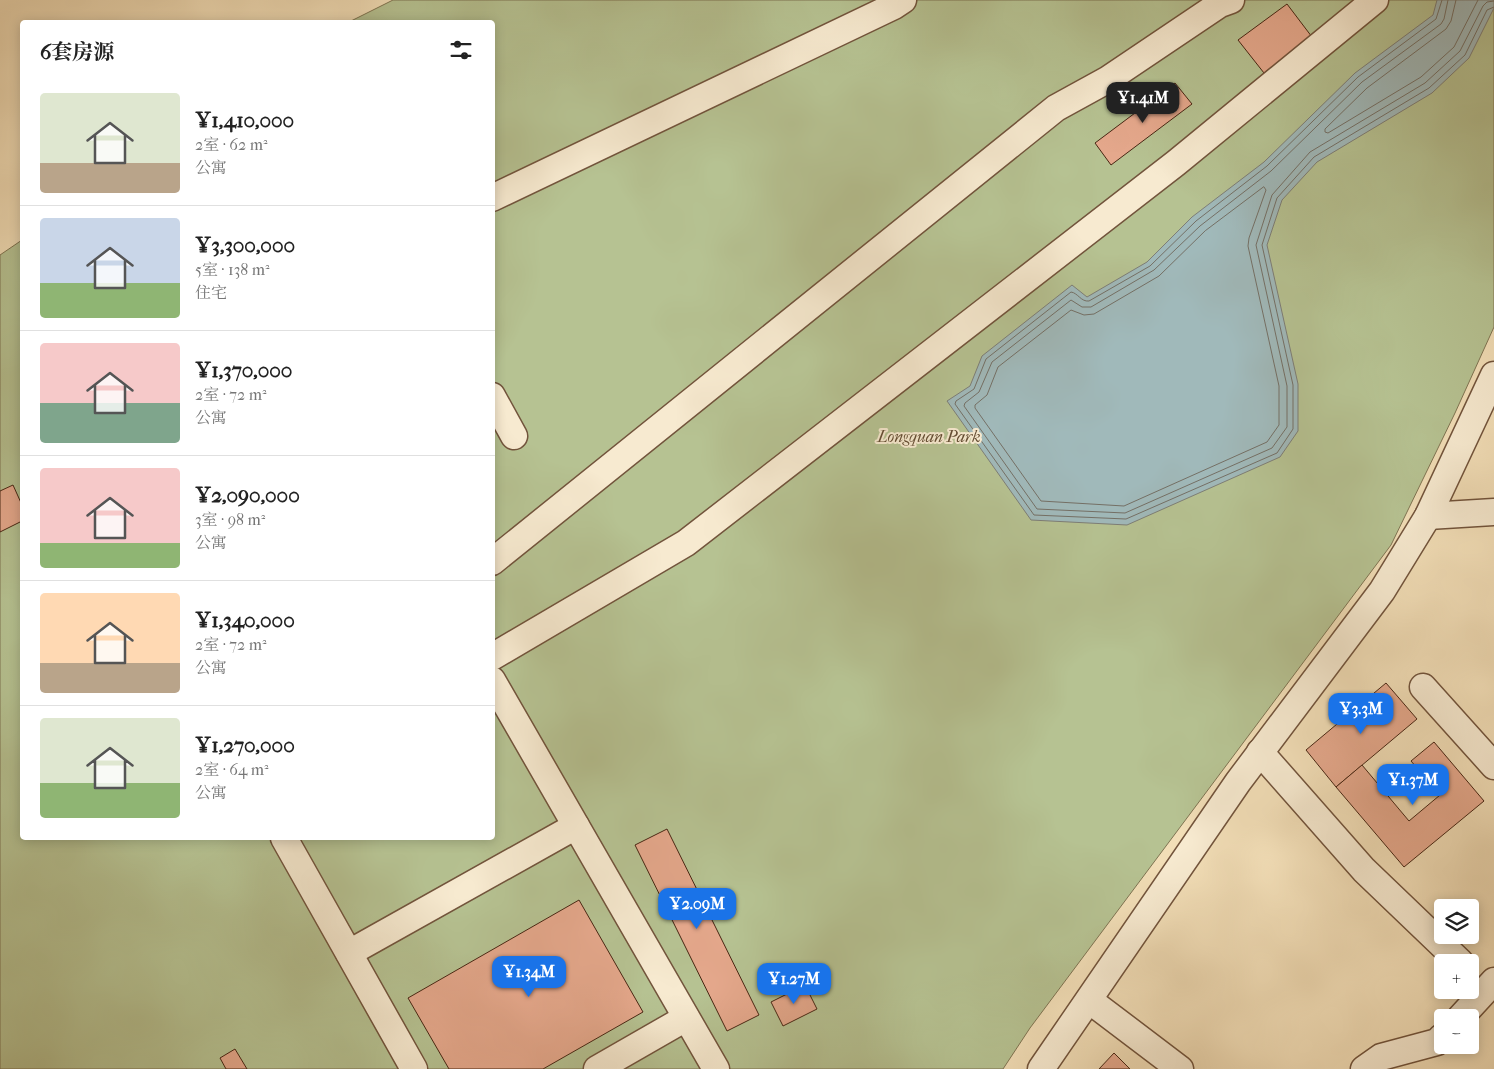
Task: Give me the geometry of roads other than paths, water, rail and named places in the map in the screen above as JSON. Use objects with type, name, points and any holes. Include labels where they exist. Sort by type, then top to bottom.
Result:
[{"type":"street","points":[[495,197],[903,0]]},
{"type":"street","points":[[495,560],[1056,108],[1107,80],[1220,4],[1230,0]]},
{"type":"street","points":[[495,655],[686,543],[1176,163],[1375,0]]},
{"type":"street","points":[[1042,1069],[1238,782],[1382,591],[1428,516],[1494,375]]},
{"type":"street","points":[[495,401],[514,436]]},
{"type":"street","points":[[1428,516],[1494,512]]},
{"type":"street","points":[[495,685],[716,1069]]},
{"type":"street","points":[[1422,687],[1494,766]]},
{"type":"street","points":[[1260,752],[1364,870],[1452,954]]},
{"type":"street","points":[[349,953],[576,826]]},
{"type":"street","points":[[285,840],[414,1069]]},
{"type":"street","points":[[1466,1009],[1484,981]]},
{"type":"street","points":[[1089,1000],[1180,1069]]},
{"type":"street","points":[[597,1069],[686,1018]]},
{"type":"street","points":[[1364,1069],[1381,1057],[1434,1043]]},
{"type":"water","points":[[1437,0],[1494,0],[1494,8],[1469,58],[1432,93],[1317,162],[1282,200],[1267,245],[1298,384],[1298,431],[1280,457],[1127,525],[1031,520],[947,401],[970,386],[982,356],[1072,285],[1087,297],[1147,262],[1192,217],[1264,162],[1355,73],[1433,15]]},
{"type":"park label","name":"Longquan Park","points":[[929,436]]}]
